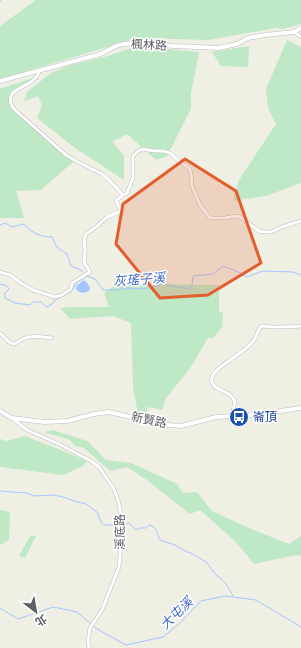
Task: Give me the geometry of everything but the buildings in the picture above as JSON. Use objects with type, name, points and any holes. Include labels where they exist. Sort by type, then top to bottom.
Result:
[{"type":"street","name":"楓林路","points":[[0,81],[101,54],[116,46],[124,44],[139,43],[218,48],[237,44],[248,38],[294,32],[301,28]]},
{"type":"street","points":[[294,32],[301,37]]},
{"type":"street","points":[[40,70],[37,77],[31,82],[13,92],[10,101],[11,106],[66,155],[76,162],[102,174],[123,195]]},
{"type":"street","points":[[0,272],[10,275],[33,290],[54,297],[62,295],[71,289],[72,283],[90,272],[84,262],[84,239],[86,234],[107,217],[121,211],[116,200],[127,193],[133,178],[133,156],[142,149],[170,153],[189,168],[192,186],[200,205],[210,218],[240,216],[259,231],[263,232],[271,232],[301,220]]},
{"type":"street","points":[[232,416],[234,401],[230,394],[223,392],[214,386],[212,382],[212,376],[216,370],[249,346],[261,326],[301,326]]},
{"type":"street","points":[[0,332],[9,342],[13,344],[24,338],[35,336],[52,338]]},
{"type":"street","name":"新賢路","points":[[0,411],[12,418],[44,422],[67,421],[109,412],[156,423],[181,426],[216,417],[253,415],[301,408]]},
{"type":"street","name":"溪底路","points":[[12,418],[27,430],[59,444],[91,461],[99,467],[114,488],[122,522],[119,567],[102,610],[90,628],[88,644],[90,648]]},
{"type":"highlighted area","points":[[185,159],[236,191],[261,263],[208,295],[160,298],[116,244],[123,204]]},
{"type":"green space","points":[[36,0],[301,0],[301,24],[283,29],[276,28],[208,40],[138,38],[0,79],[0,26]]},
{"type":"green space","points":[[287,40],[301,47],[301,183],[266,196],[233,201],[239,180],[276,124],[268,108],[266,89]]},
{"type":"green space","points":[[137,46],[199,52],[191,93],[191,109],[167,156],[156,160],[127,134],[112,142],[124,155],[124,180],[75,148],[37,118],[42,105],[38,96],[24,101],[27,92],[51,73],[68,66],[108,56]]},
{"type":"green space","points":[[249,46],[248,67],[221,66],[212,52]]},
{"type":"green space","points":[[32,78],[9,99],[19,114],[74,161],[41,190],[16,191],[24,218],[0,218],[0,89]]},
{"type":"green space","points":[[157,284],[219,285],[219,313],[223,311],[222,327],[213,338],[208,338],[191,367],[166,398],[162,410],[148,407],[145,418],[138,414],[133,387],[131,323],[113,316],[70,319],[60,308],[109,307],[104,293],[114,286]]},
{"type":"green space","points":[[53,430],[87,441],[106,460],[131,463],[177,484],[183,493],[197,492],[212,511],[249,528],[289,544],[301,536],[301,556],[296,555],[254,564],[236,542],[200,510],[190,514],[147,480],[127,467],[110,471],[84,448],[75,446],[70,440],[44,432]]},
{"type":"green space","points":[[24,436],[87,461],[83,466],[63,475],[0,467],[0,439],[7,441]]},
{"type":"green space","points":[[0,510],[10,512],[9,540],[0,545]]},
{"type":"green space","points":[[30,536],[36,536],[25,558],[19,556]]},
{"type":"water","points":[[84,280],[90,288],[89,291],[83,293],[77,291],[76,286]]},
{"type":"waterway","name":"灰瑤子溪","points":[[0,225],[5,223],[12,227],[24,224],[36,234],[52,237],[57,247],[67,254],[71,266],[83,272]]},
{"type":"waterway","name":"灰瑤子溪","points":[[87,276],[95,279],[103,290],[117,290],[128,288],[144,289],[163,284],[189,289],[192,286],[193,276],[213,274],[223,266],[247,277],[263,271],[293,272],[301,275]]},
{"type":"waterway","points":[[0,284],[7,286],[9,289],[5,293],[5,298],[15,303],[30,305],[33,302],[41,302],[47,307],[55,300],[72,291],[76,283],[87,276]]},
{"type":"waterway","points":[[0,491],[27,493],[34,496],[53,495],[63,497],[86,504],[97,512],[101,522],[104,525],[120,525]]},
{"type":"waterway","points":[[123,524],[129,523],[136,530],[139,528],[146,528],[149,525],[154,527],[160,540],[175,545],[206,562],[217,576],[225,582],[233,596]]},
{"type":"waterway","name":"大屯溪","points":[[0,608],[18,619],[53,607],[77,612],[97,629],[126,645],[163,637],[179,624],[201,601],[225,596],[256,600],[301,627]]},
{"type":"place","name":"崙頂","points":[[239,417]]}]
